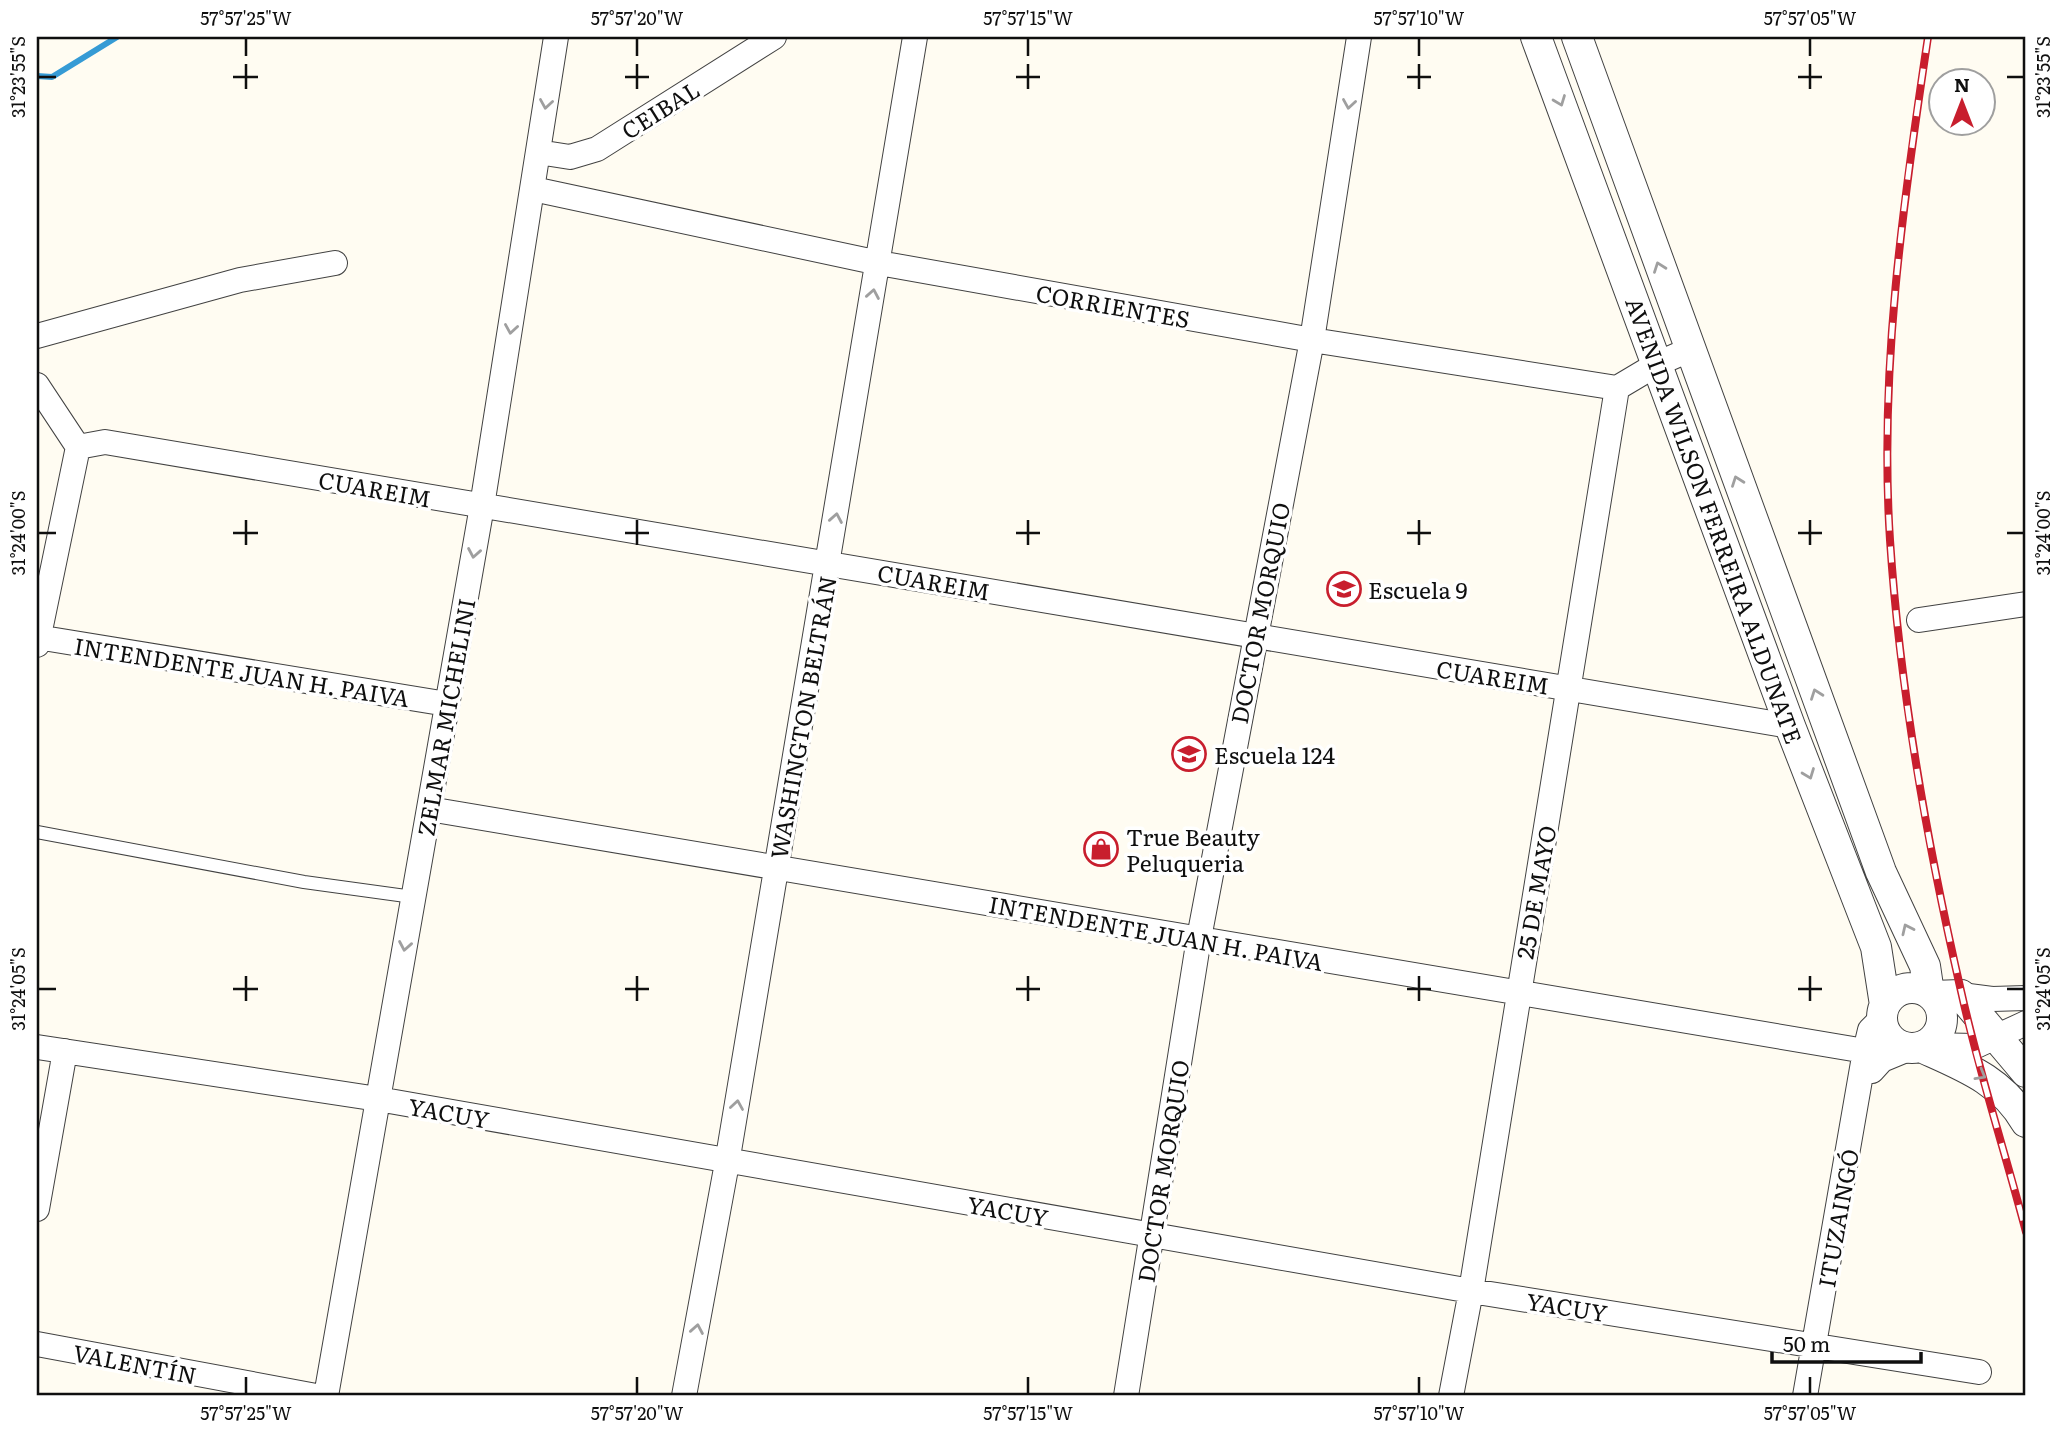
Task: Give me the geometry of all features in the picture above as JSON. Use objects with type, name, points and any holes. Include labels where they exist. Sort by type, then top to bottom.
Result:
[{"type":"street","name":"ZELMAR MICHELINI","points":[[326,1396],[482,506],[556,37]]},
{"type":"street","name":"CEIBAL","points":[[538,152],[570,157],[597,149],[774,37]]},
{"type":"street","name":"WASHINGTON BELTRÁN","points":[[684,1396],[727,1163],[915,37]]},
{"type":"street","name":"DOCTOR MORQUIO","points":[[1126,1396],[1199,938],[1312,340],[1359,37]]},
{"type":"street","name":"AVENIDA WILSON FERREIRA ALDUNATE","points":[[1536,37],[1659,363],[1790,726],[1876,947],[1884,1011]]},
{"type":"street","name":"AVENIDA WILSON FERREIRA ALDUNATE","points":[[1577,37],[1881,872],[1937,987],[1999,1038],[2026,1072]]},
{"type":"street","name":"CORRIENTES","points":[[533,189],[878,263],[1312,340],[1617,387]]},
{"type":"street","points":[[37,336],[240,279],[335,263]]},
{"type":"street","points":[[1617,387],[1659,363],[1689,350]]},
{"type":"street","points":[[37,385],[78,447],[37,640]]},
{"type":"street","name":"25 DE MAYO","points":[[1451,1396],[1471,1291],[1617,387]]},
{"type":"street","name":"CUAREIM","points":[[78,447],[105,442],[1790,726]]},
{"type":"street","points":[[1919,620],[2026,604]]},
{"type":"street","name":"INTENDENTE JUAN H. PAIVA","points":[[37,640],[447,704]]},
{"type":"street","name":"INTENDENTE JUAN H. PAIVA","points":[[429,809],[1199,938],[1874,1056]]},
{"type":"street","points":[[2026,998],[1992,999],[1937,987],[1904,989],[1896,992],[1884,1011],[1883,1027],[1894,1042],[1919,1047],[1976,1046],[1999,1038],[2026,1023]]},
{"type":"street","points":[[1919,1047],[1938,1034],[1942,1018],[1937,987]]},
{"type":"street","name":"ITUZAINGÓ","points":[[1805,1396],[1862,1082],[1874,1056],[1870,1030],[1884,1011]]},
{"type":"street","name":"YACUY","points":[[37,1047],[378,1099],[727,1163],[1471,1291],[1979,1372]]},
{"type":"street","points":[[1919,1047],[1983,1075],[2002,1090],[2026,1122]]},
{"type":"street","name":"ITUZAINGÓ","points":[[1874,1056],[1919,1047]]},
{"type":"street","points":[[37,1209],[65,1051]]},
{"type":"street","name":"VALENTÍN","points":[[37,1344],[316,1396]]},
{"type":"lane","points":[[37,832],[304,882],[413,897]]},
{"type":"waterway","points":[[37,76],[52,77],[117,37]]},
{"type":"railway","points":[[1928,37],[1902,225],[1891,351],[1887,477],[1890,540],[1908,710],[1937,879],[1968,1021],[2026,1232]]},
{"type":"place","name":"Escuela 9","points":[[1344,589]]},
{"type":"place","name":"Escuela 124","points":[[1189,754]]},
{"type":"place","name":"True Beauty Peluqueria","points":[[1101,849]]}]
